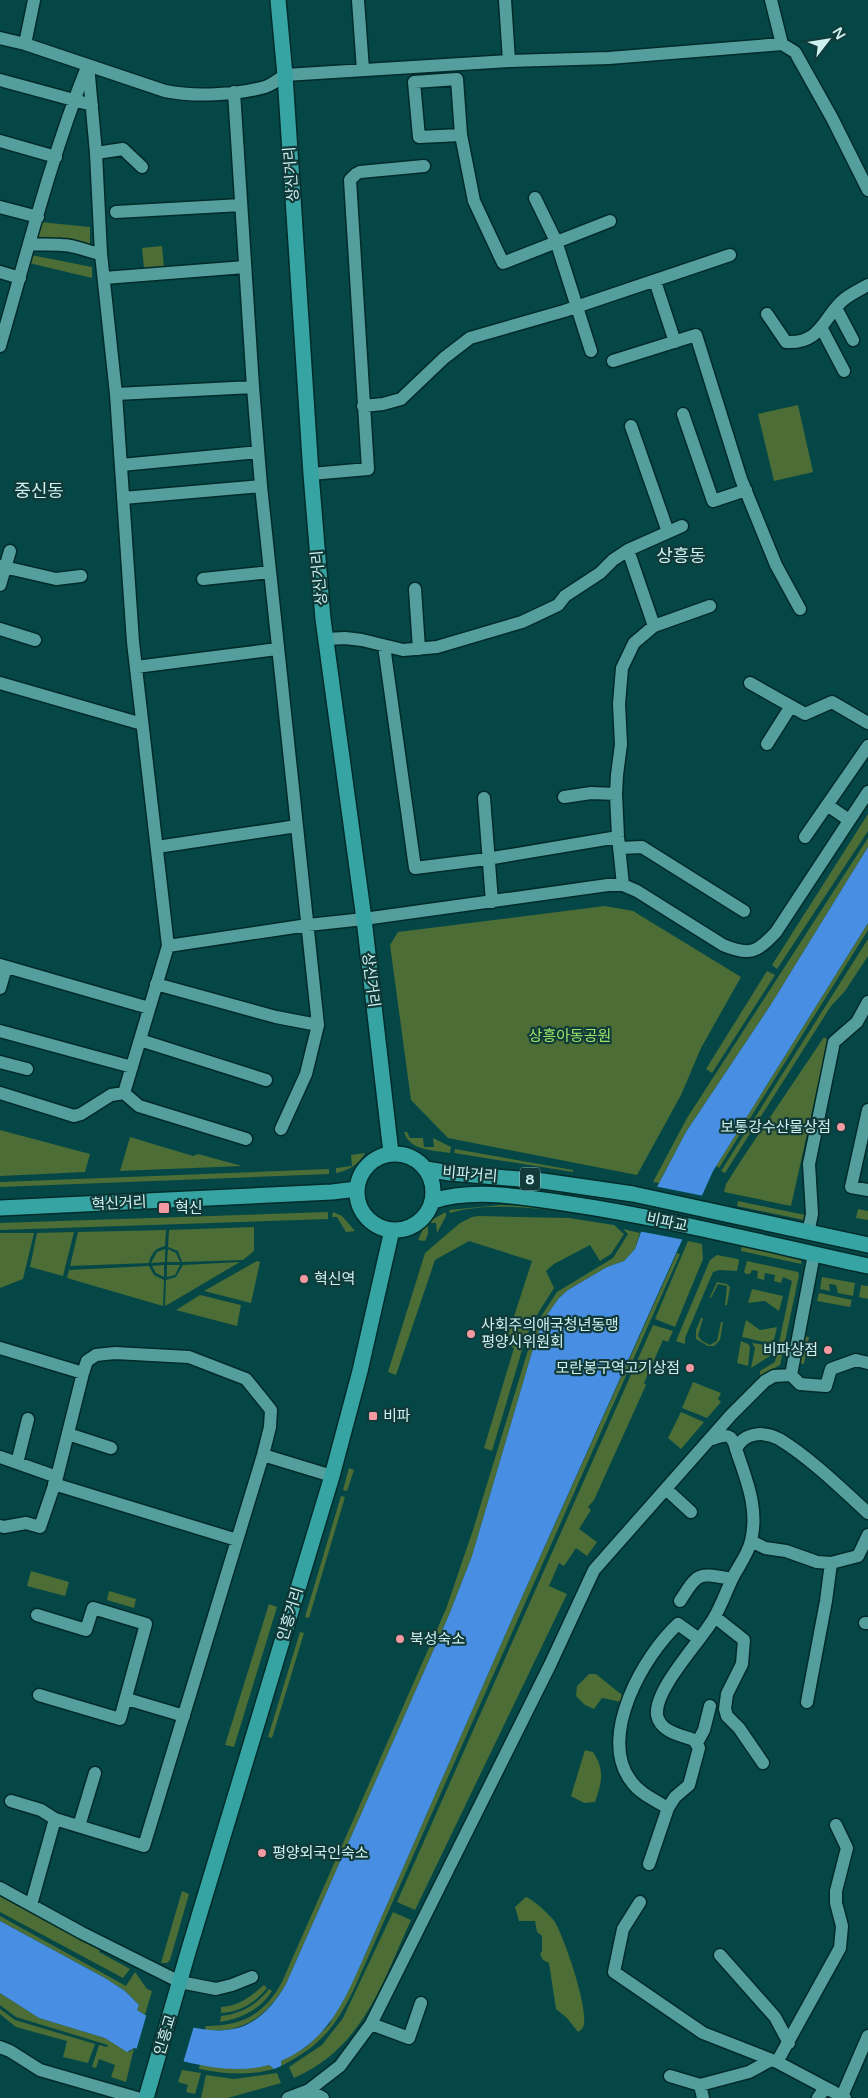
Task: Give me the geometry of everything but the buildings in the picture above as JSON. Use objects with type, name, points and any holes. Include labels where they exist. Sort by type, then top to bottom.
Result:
[{"type":"main road","name":"상신거리","points":[[278,0],[285,75],[311,474],[326,639],[364,919],[391,1153]]},
{"type":"main road","points":[[391,1153],[410,1156],[426,1169],[432,1181],[433,1201],[423,1218],[412,1226],[392,1230],[372,1222],[363,1213],[358,1200],[357,1189],[360,1176],[368,1165],[378,1157],[391,1153]]},
{"type":"main road","name":"비파거리","points":[[426,1169],[450,1173],[543,1181],[633,1194]]},
{"type":"main road","name":"혁신거리","points":[[0,1208],[332,1192],[357,1189]]},
{"type":"main road","name":"비파교","points":[[633,1194],[808,1233]]},
{"type":"main road","name":"비파거리","points":[[433,1201],[452,1195],[495,1196],[540,1200],[625,1213]]},
{"type":"main road","name":"비파교","points":[[625,1213],[814,1254]]},
{"type":"main road","name":"인흥거리","points":[[178,1989],[332,1476],[360,1371],[392,1230]]},
{"type":"main road","name":"8","points":[[808,1233],[868,1245]]},
{"type":"main road","name":"8","points":[[814,1254],[868,1266]]},
{"type":"main road","name":"인흥교","points":[[146,2098],[178,1989]]},
{"type":"street","points":[[25,44],[34,0]]},
{"type":"street","points":[[358,0],[363,70]]},
{"type":"street","points":[[505,0],[509,60]]},
{"type":"street","points":[[771,0],[782,44]]},
{"type":"street","points":[[0,38],[25,44],[165,92],[182,95],[234,92],[267,86],[285,75],[509,60],[609,58],[782,44],[795,52],[832,118],[868,190]]},
{"type":"street","points":[[1,340],[74,100],[88,65]]},
{"type":"street","points":[[88,65],[104,278],[116,394],[136,667],[168,946],[124,1093]]},
{"type":"street","points":[[461,135],[419,137],[414,82],[457,79],[461,135],[474,201],[503,263],[610,221]]},
{"type":"street","points":[[0,80],[92,105]]},
{"type":"street","points":[[234,92],[261,486],[318,1025],[306,1074],[282,1129]]},
{"type":"street","points":[[0,141],[56,157]]},
{"type":"street","points":[[96,152],[123,149],[142,167]]},
{"type":"street","points":[[311,474],[368,469],[350,180],[360,172],[424,166]]},
{"type":"street","points":[[535,198],[556,241],[591,351]]},
{"type":"street","points":[[116,212],[242,205]]},
{"type":"street","points":[[0,207],[38,218]]},
{"type":"street","points":[[30,244],[53,246],[61,244],[102,254]]},
{"type":"street","points":[[363,406],[383,404],[401,399],[444,358],[470,338],[577,307],[730,255]]},
{"type":"street","points":[[104,278],[245,267]]},
{"type":"street","points":[[0,272],[20,278]]},
{"type":"street","points":[[655,280],[676,342]]},
{"type":"street","points":[[767,314],[786,342],[794,342],[814,336],[843,300],[868,285]]},
{"type":"street","points":[[836,308],[854,340]]},
{"type":"street","points":[[822,328],[844,371]]},
{"type":"street","points":[[613,361],[696,336],[746,490],[776,565],[800,609]]},
{"type":"street","points":[[116,394],[253,387]]},
{"type":"street","points":[[683,414],[712,501],[746,490]]},
{"type":"street","points":[[631,426],[668,532]]},
{"type":"street","points":[[121,465],[258,452]]},
{"type":"street","points":[[123,498],[261,486]]},
{"type":"street","points":[[326,639],[345,638],[403,650],[419,649],[437,647],[522,622],[548,611],[565,596],[600,573],[612,560],[628,550],[682,526]]},
{"type":"street","points":[[628,550],[654,626]]},
{"type":"street","points":[[0,585],[3,566],[10,551]]},
{"type":"street","points":[[3,566],[56,579],[81,576]]},
{"type":"street","points":[[203,580],[270,572]]},
{"type":"street","points":[[415,589],[419,649]]},
{"type":"street","points":[[623,885],[618,842],[616,794],[616,775],[621,744],[618,704],[622,668],[634,643],[654,626],[710,606]]},
{"type":"street","points":[[0,629],[35,640]]},
{"type":"street","points":[[384,646],[415,868],[618,842],[642,847],[744,911]]},
{"type":"street","points":[[136,667],[277,649]]},
{"type":"street","points":[[0,683],[142,724]]},
{"type":"street","points":[[750,684],[805,714],[832,702],[868,723]]},
{"type":"street","points":[[767,744],[791,706]]},
{"type":"street","points":[[805,837],[868,746]]},
{"type":"street","points":[[168,946],[308,925],[492,902],[580,888],[623,885],[722,945],[737,951],[753,951],[767,942],[776,932],[868,792]]},
{"type":"street","points":[[564,797],[616,794]]},
{"type":"street","points":[[484,798],[487,859],[492,902]]},
{"type":"street","points":[[827,805],[849,820]]},
{"type":"street","points":[[157,847],[297,826]]},
{"type":"street","points":[[0,988],[3,966],[149,1008]]},
{"type":"street","points":[[156,984],[276,1016],[318,1025]]},
{"type":"street","points":[[808,1233],[812,1214],[808,1164],[834,1042],[863,1024],[868,1002]]},
{"type":"street","points":[[0,1031],[132,1067]]},
{"type":"street","points":[[140,1040],[266,1080]]},
{"type":"street","points":[[0,1062],[27,1069]]},
{"type":"street","points":[[0,1093],[74,1116],[81,1114],[111,1095],[124,1093],[139,1106],[246,1139]]},
{"type":"street","points":[[868,1110],[851,1187],[868,1190]]},
{"type":"street","points":[[791,1375],[814,1254]]},
{"type":"street","points":[[0,1348],[83,1373]]},
{"type":"street","points":[[0,1526],[26,1523],[40,1527],[56,1481],[83,1373],[87,1361],[96,1355],[115,1353],[189,1357],[246,1379],[271,1410],[270,1427],[263,1455],[144,1846],[55,1820],[41,1810],[11,1801]]},
{"type":"street","points":[[307,2094],[340,2066],[372,2024],[550,1665],[594,1570],[666,1489],[732,1434],[765,1381],[774,1376],[791,1375],[800,1384],[826,1386],[831,1369],[856,1360],[868,1363]]},
{"type":"street","points":[[17,1462],[28,1420]]},
{"type":"street","points":[[68,1434],[111,1448]]},
{"type":"street","points":[[732,1434],[761,1434],[778,1438],[868,1513]]},
{"type":"street","points":[[649,1864],[668,1808],[675,1797],[689,1784],[699,1748],[694,1740],[667,1730],[657,1715],[663,1690],[715,1617],[751,1541],[754,1508],[747,1478],[732,1434]]},
{"type":"street","points":[[263,1455],[332,1476]]},
{"type":"street","points":[[0,1457],[17,1462],[56,1481],[237,1540]]},
{"type":"street","points":[[666,1489],[691,1512]]},
{"type":"street","points":[[751,1541],[765,1548],[786,1551],[817,1562],[831,1563],[858,1556],[868,1535]]},
{"type":"street","points":[[807,1702],[826,1602],[831,1563]]},
{"type":"street","points":[[680,1601],[698,1576],[704,1574],[732,1579]]},
{"type":"street","points":[[37,1615],[86,1630],[93,1608],[146,1624],[120,1719],[39,1696]]},
{"type":"street","points":[[715,1617],[744,1640],[742,1664],[727,1694],[725,1709],[727,1716],[739,1728],[763,1762]]},
{"type":"street","points":[[668,1808],[644,1794],[630,1781],[622,1763],[619,1744],[622,1723],[637,1679],[668,1633],[678,1624],[699,1639]]},
{"type":"street","points":[[127,1698],[184,1716]]},
{"type":"street","points":[[697,1743],[704,1730],[710,1706]]},
{"type":"street","points":[[79,1826],[95,1773]]},
{"type":"street","points":[[31,1905],[55,1820]]},
{"type":"street","points":[[670,2076],[700,2085],[748,2072],[774,2061],[789,2042],[840,1948],[842,1926],[836,1903],[836,1891],[848,1848],[836,1825]]},
{"type":"street","points":[[0,1888],[178,1989],[216,1989],[252,1977]]},
{"type":"street","points":[[640,1902],[623,1929],[614,1972],[703,2033],[774,2061],[822,2093],[843,2097],[868,2036]]},
{"type":"street","points":[[720,1955],[775,2017],[789,2042]]},
{"type":"street","points":[[372,2024],[409,2038],[421,2004]]},
{"type":"street","points":[[0,2047],[10,2051],[40,2070],[137,2098]]},
{"type":"street","points":[[700,2085],[703,2098]]},
{"type":"street","points":[[288,2098],[307,2094],[324,2098]]},
{"type":"green space","points":[[40,222],[90,227],[90,249],[34,243]]},
{"type":"green space","points":[[162,246],[164,267],[144,268],[142,248]]},
{"type":"green space","points":[[31,255],[92,267],[92,278],[29,263]]},
{"type":"green space","points":[[798,405],[813,472],[774,481],[758,414]]},
{"type":"green space","points":[[868,814],[868,831],[777,969],[772,965]]},
{"type":"green space","points":[[868,838],[868,847],[770,1006],[686,1132],[659,1183],[653,1182],[687,1118]]},
{"type":"green space","name":"상흥아동공원","points":[[605,906],[633,911],[741,977],[701,1048],[681,1095],[637,1175],[448,1138],[411,1100],[390,945],[398,932]]},
{"type":"green space","points":[[868,923],[868,930],[719,1168],[716,1166]]},
{"type":"green space","points":[[868,939],[868,956],[845,991],[831,1006],[725,1173],[721,1171]]},
{"type":"green space","points":[[767,971],[775,975],[712,1073],[706,1069]]},
{"type":"green space","points":[[824,1037],[828,1040],[791,1206],[724,1192],[726,1184],[742,1159]]},
{"type":"green space","points":[[0,1130],[90,1154],[85,1172],[0,1176]]},
{"type":"green space","points":[[404,1132],[407,1132],[410,1138],[423,1138],[424,1147],[434,1147],[433,1138],[451,1147],[450,1153],[417,1146],[411,1143]]},
{"type":"green space","points":[[130,1137],[193,1156],[198,1154],[242,1166],[120,1171]]},
{"type":"green space","points":[[455,1149],[573,1170],[573,1172],[454,1153]]},
{"type":"green space","points":[[365,1153],[353,1166],[345,1171],[336,1173],[336,1168],[352,1166],[351,1155]]},
{"type":"green space","points":[[329,1169],[329,1174],[0,1187],[0,1182]]},
{"type":"green space","points":[[738,1201],[805,1215],[804,1220],[737,1206]]},
{"type":"green space","points":[[500,1205],[568,1208],[568,1212],[509,1207],[479,1208],[450,1213],[449,1210]]},
{"type":"green space","points":[[858,1209],[868,1211],[868,1220],[856,1218]]},
{"type":"green space","points":[[328,1212],[328,1219],[0,1230],[0,1223]]},
{"type":"green space","points":[[333,1212],[342,1216],[355,1231],[346,1232],[337,1217],[332,1217]]},
{"type":"green space","points":[[446,1212],[446,1216],[437,1233],[436,1223],[428,1223],[428,1234],[425,1241],[418,1240],[426,1223]]},
{"type":"green space","points":[[479,1216],[569,1218],[614,1225],[624,1234],[611,1254],[600,1261],[590,1245],[554,1264],[546,1271],[554,1288],[535,1318],[525,1340],[492,1451],[484,1448],[514,1348],[505,1344],[532,1261],[469,1241],[435,1260],[396,1375],[388,1372],[425,1253],[460,1223]]},
{"type":"green space","points":[[254,1227],[254,1251],[243,1260],[182,1262],[178,1251],[168,1247],[169,1230]]},
{"type":"green space","points":[[623,1229],[640,1233],[635,1249],[624,1261],[607,1267],[568,1290],[559,1298],[544,1319],[535,1342],[472,1556],[449,1615],[286,1984],[271,2005],[253,2020],[231,2029],[205,2030],[206,2026],[231,2024],[251,2016],[268,2002],[282,1982],[446,1609],[473,1530],[536,1324],[557,1292],[613,1258],[628,1234]]},
{"type":"green space","points":[[166,1230],[165,1246],[154,1252],[149,1263],[70,1266],[78,1232]]},
{"type":"green space","points":[[74,1232],[63,1276],[30,1267],[37,1233]]},
{"type":"green space","points":[[0,1233],[34,1233],[23,1279],[0,1288]]},
{"type":"green space","points":[[688,1241],[702,1244],[703,1259],[675,1327],[655,1319]]},
{"type":"green space","points":[[742,1245],[802,1258],[801,1264],[741,1251]]},
{"type":"green space","points":[[165,1249],[165,1262],[151,1263],[157,1252]]},
{"type":"green space","points":[[168,1249],[176,1253],[180,1262],[167,1262]]},
{"type":"green space","points":[[677,1253],[680,1254],[354,1989],[340,2015],[325,2035],[295,2059],[281,2066],[281,2061],[306,2047],[329,2025],[364,1957],[513,1617]]},
{"type":"green space","points":[[717,1255],[738,1259],[737,1271],[719,1270],[713,1272],[685,1338],[685,1344],[676,1341],[710,1260]]},
{"type":"green space","points":[[257,1261],[260,1262],[251,1303],[204,1291]]},
{"type":"green space","points":[[747,1261],[798,1272],[799,1275],[780,1365],[760,1376],[760,1371],[775,1362],[792,1281],[783,1277],[781,1283],[774,1281],[775,1275],[765,1273],[764,1280],[757,1278],[758,1271],[752,1270],[750,1274],[746,1274],[744,1272]]},
{"type":"green space","points":[[240,1262],[165,1306],[166,1280],[176,1277],[183,1265]]},
{"type":"green space","points":[[164,1265],[164,1277],[156,1273],[152,1266]]},
{"type":"green space","points":[[167,1265],[180,1265],[175,1275],[167,1277]]},
{"type":"green space","points":[[149,1266],[154,1275],[164,1280],[163,1306],[67,1278],[69,1270]]},
{"type":"green space","points":[[822,1277],[855,1283],[853,1296],[838,1293],[836,1285],[829,1284],[830,1291],[820,1289]]},
{"type":"green space","points":[[717,1282],[727,1284],[730,1287],[727,1305],[725,1305],[727,1286],[718,1284],[710,1297]]},
{"type":"green space","points":[[861,1285],[868,1286],[868,1299],[859,1297]]},
{"type":"green space","points":[[752,1289],[783,1296],[779,1311],[765,1301],[748,1303]]},
{"type":"green space","points":[[819,1293],[852,1300],[850,1307],[817,1301]]},
{"type":"green space","points":[[200,1295],[241,1305],[237,1326],[176,1310]]},
{"type":"green space","points":[[701,1318],[703,1318],[698,1336],[702,1341],[710,1345],[717,1341],[721,1322],[723,1322],[720,1340],[714,1346],[708,1346],[696,1339],[696,1330]]},
{"type":"green space","points":[[746,1320],[760,1330],[777,1327],[773,1344],[742,1337]]},
{"type":"green space","points":[[653,1325],[673,1331],[668,1342],[663,1340],[644,1383],[646,1385],[594,1500],[588,1507],[591,1510],[579,1529],[597,1542],[587,1556],[576,1548],[564,1566],[559,1563],[549,1586],[567,1594],[415,1910],[397,1902]]},
{"type":"green space","points":[[803,1336],[809,1337],[804,1364],[798,1363]]},
{"type":"green space","points":[[741,1341],[750,1347],[748,1366],[737,1363]]},
{"type":"green space","points":[[752,1343],[772,1346],[770,1356],[751,1368],[755,1348]]},
{"type":"green space","points":[[693,1382],[721,1393],[718,1399],[721,1402],[707,1418],[682,1408]]},
{"type":"green space","points":[[681,1412],[704,1422],[681,1449],[668,1438]]},
{"type":"green space","points":[[349,1468],[354,1470],[347,1491],[343,1490]]},
{"type":"green space","points":[[341,1496],[345,1497],[309,1618],[305,1617]]},
{"type":"green space","points":[[31,1571],[69,1582],[65,1596],[27,1586]]},
{"type":"green space","points":[[109,1591],[136,1599],[134,1608],[107,1600]]},
{"type":"green space","points":[[269,1604],[277,1607],[234,1747],[225,1745]]},
{"type":"green space","points":[[300,1632],[304,1633],[272,1738],[268,1737]]},
{"type":"green space","points":[[589,1674],[596,1674],[622,1695],[621,1702],[602,1698],[594,1709],[585,1705],[576,1696],[577,1686]]},
{"type":"green space","points":[[585,1750],[593,1752],[597,1758],[601,1776],[595,1802],[584,1803],[571,1796]]},
{"type":"green space","points":[[182,1891],[189,1894],[170,1960],[167,1963],[161,1963]]},
{"type":"green space","points":[[0,1895],[100,1949],[99,1952],[130,1969],[123,1978],[0,1912]]},
{"type":"green space","points":[[526,1897],[537,1904],[553,1919],[564,1943],[579,1987],[584,2014],[584,2025],[578,2032],[567,2018],[556,2009],[549,1963],[543,1960],[540,1954],[542,1951],[542,1936],[537,1932],[535,1921],[519,1921],[515,1907]]},
{"type":"green space","points":[[393,1912],[411,1920],[368,2011],[337,2050],[318,2065],[294,2078],[289,2067],[322,2045],[343,2018]]},
{"type":"green space","points":[[0,1916],[126,1986],[135,1972],[147,1989],[152,1991],[145,2015],[137,2010],[139,2005],[125,1991],[105,1978],[0,1921]]},
{"type":"green space","points":[[264,1985],[267,1988],[252,2002],[241,2009],[221,2013],[221,2007],[249,1997]]},
{"type":"green space","points":[[269,1989],[272,1991],[256,2008],[243,2016],[220,2022],[221,2016],[248,2008]]},
{"type":"green space","points":[[0,1993],[39,2018],[105,2038],[129,2052],[134,2048],[126,2082],[111,2077],[115,2065],[99,2059],[96,2068],[92,2067],[99,2045],[107,2047],[108,2045],[16,2017],[0,2005]]},
{"type":"green space","points":[[0,2009],[15,2020],[95,2044],[88,2063],[63,2057],[67,2041],[16,2027],[0,2014]]},
{"type":"green space","points":[[200,2064],[239,2069],[269,2065],[274,2069],[255,2073],[227,2073],[199,2069]]},
{"type":"green space","points":[[182,2070],[201,2073],[195,2094],[186,2092],[188,2085],[178,2082]]},
{"type":"green space","points":[[277,2073],[281,2083],[228,2098],[201,2098],[206,2075],[234,2079]]},
{"type":"water","points":[[868,847],[868,923],[713,1171],[513,1617],[364,1957],[342,2004],[333,2018],[311,2042],[281,2061],[281,2066],[274,2069],[269,2065],[235,2069],[218,2068],[134,2048],[127,2052],[105,2038],[39,2018],[0,1993],[0,1921],[105,1978],[125,1991],[139,2005],[137,2010],[145,2015],[206,2030],[224,2030],[241,2027],[256,2019],[271,2005],[286,1984],[449,1615],[472,1556],[535,1342],[544,1319],[559,1298],[568,1290],[607,1267],[624,1261],[635,1249],[657,1187],[686,1132],[770,1006]]},
{"type":"pier","points":[[654,1186],[704,1196],[685,1240],[638,1231]]},
{"type":"pier","points":[[147,2013],[194,2026],[183,2063],[136,2051]]},
{"type":"place","name":"보통강수산물상점","points":[[841,1127]]},
{"type":"place","name":"혁신","points":[[164,1208]]},
{"type":"place","name":"혁신역","points":[[304,1279]]},
{"type":"place","name":"사회주의애국청년동맹 평양시위원회","points":[[471,1334]]},
{"type":"place","name":"비파상점","points":[[828,1350]]},
{"type":"place","name":"모란봉구역고기상점","points":[[690,1368]]},
{"type":"place","name":"비파","points":[[373,1416]]},
{"type":"place","name":"북성숙소","points":[[400,1639]]},
{"type":"place","name":"평양외국인숙소","points":[[262,1853]]},
{"type":"district","name":"중신동","points":[[39,491]]},
{"type":"district","name":"상흥동","points":[[681,556]]}]
